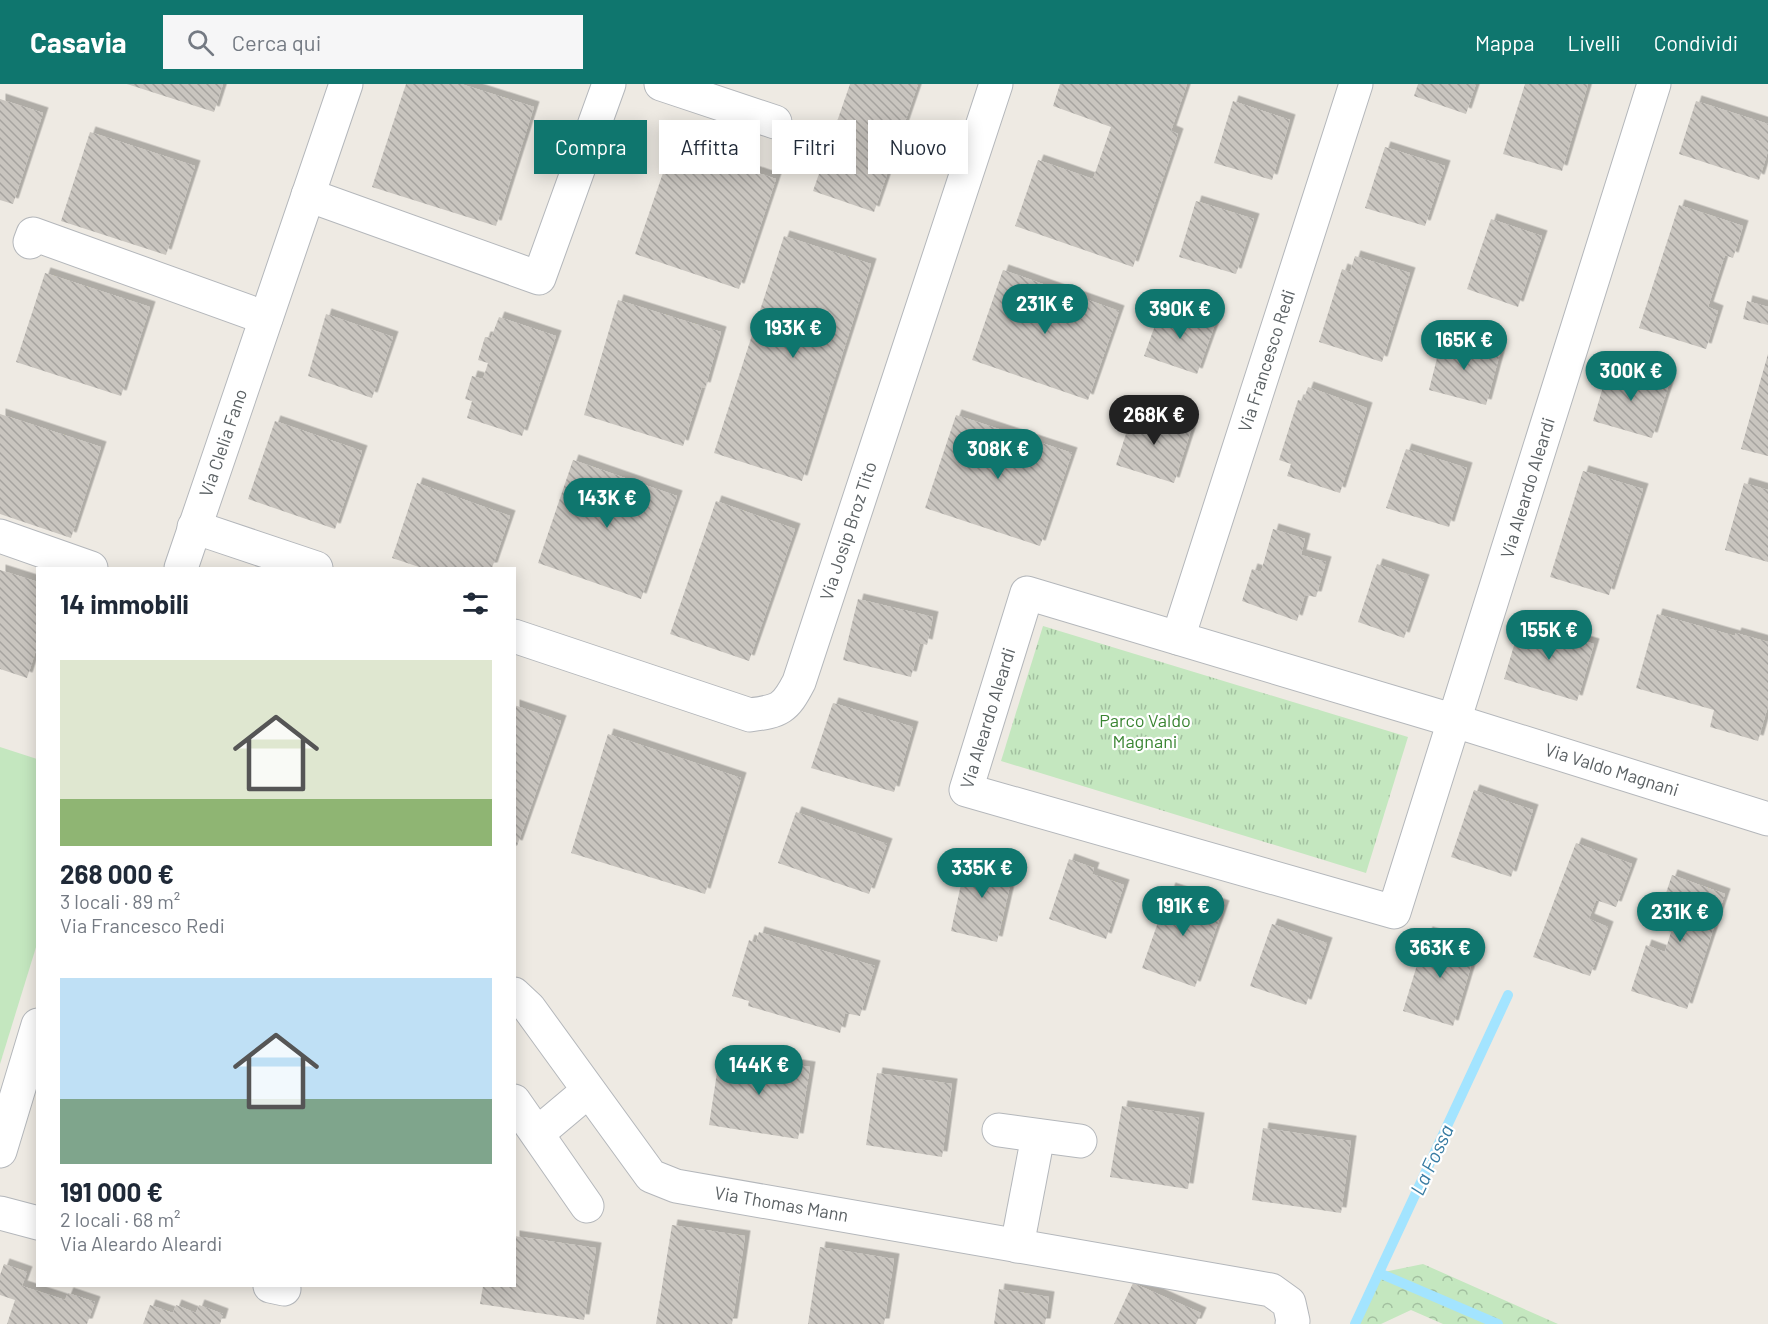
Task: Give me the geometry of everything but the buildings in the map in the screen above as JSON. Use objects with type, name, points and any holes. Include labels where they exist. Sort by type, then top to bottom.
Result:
[{"type":"street","name":"Via Clelia Fano","points":[[181,567],[346,84]]},
{"type":"street","points":[[308,195],[539,278],[609,84]]},
{"type":"street","points":[[661,84],[772,121]]},
{"type":"street","name":"Via Josip Broz Tito","points":[[516,637],[750,715],[773,712],[789,700],[799,682],[996,84]]},
{"type":"street","name":"Via Francesco Redi","points":[[1178,638],[1356,84]]},
{"type":"street","name":"Via Aleardo Aleardi","points":[[1455,721],[1027,593],[966,790],[1394,912],[1455,721],[1654,84]]},
{"type":"street","points":[[30,242],[33,234],[266,318]]},
{"type":"street","points":[[194,527],[313,567]]},
{"type":"street","points":[[0,536],[88,567]]},
{"type":"street","name":"Via Valdo Magnani","points":[[1455,721],[1768,819]]},
{"type":"street","name":"Via Thomas Mann","points":[[516,996],[529,1008],[651,1176],[676,1186],[1271,1290],[1289,1303],[1292,1324]]},
{"type":"street","points":[[0,1151],[36,1032]]},
{"type":"street","points":[[538,1133],[588,1091]]},
{"type":"street","points":[[516,1104],[587,1206]]},
{"type":"street","points":[[999,1130],[1080,1141]]},
{"type":"street","points":[[1017,1246],[1038,1136]]},
{"type":"street","points":[[0,1213],[36,1223]]},
{"type":"green space","name":"Parco Valdo Magnani","points":[[1043,626],[1408,737],[1366,873],[1001,761]]},
{"type":"green space","points":[[0,747],[36,759],[36,947],[0,1064]]},
{"type":"green space","points":[[1423,1264],[1558,1324],[1443,1324],[1411,1310],[1381,1324],[1354,1324],[1379,1273]]},
{"type":"waterway","name":"La Fossa","points":[[1355,1324],[1508,995]]},
{"type":"waterway","points":[[1379,1273],[1498,1324]]}]
